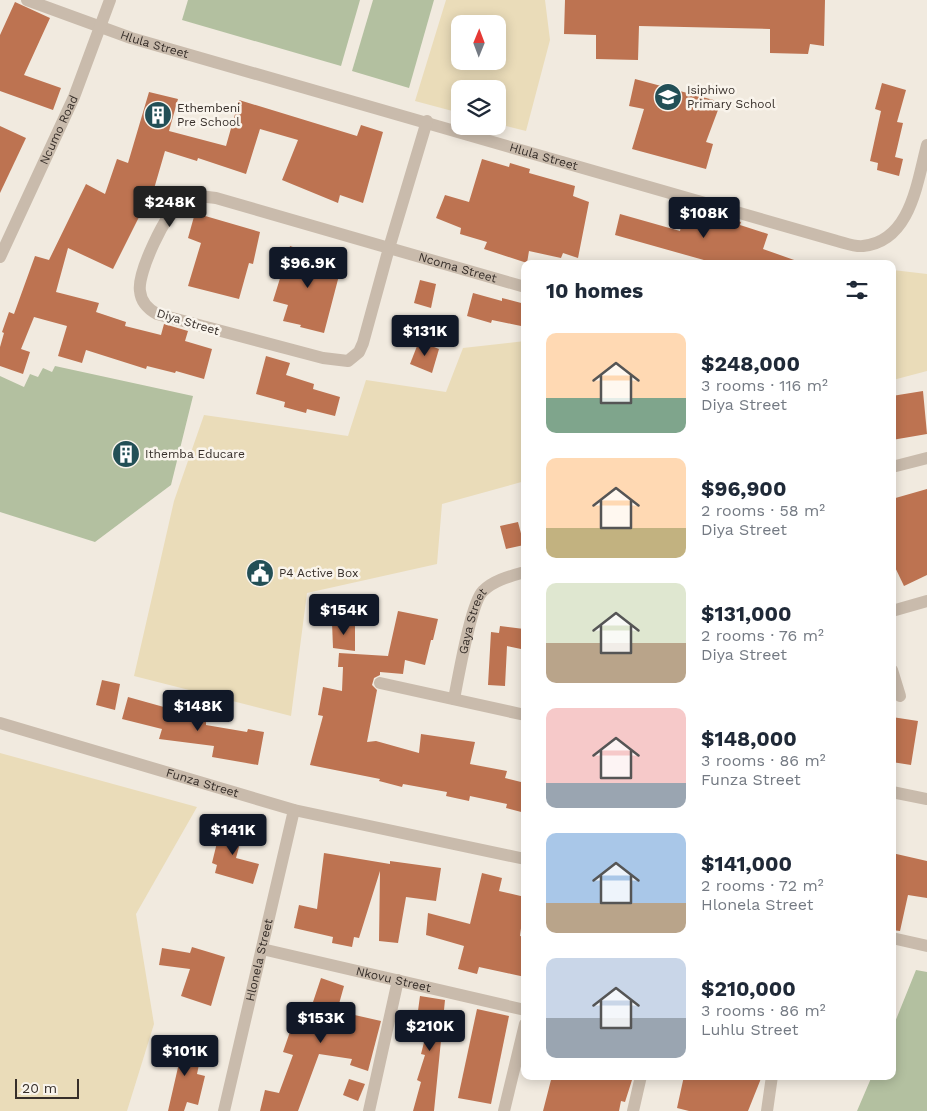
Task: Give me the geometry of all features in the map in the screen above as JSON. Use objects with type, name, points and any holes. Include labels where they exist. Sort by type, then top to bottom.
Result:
[{"type":"street","name":"Hlula Street","points":[[27,0],[102,28],[837,241],[863,246],[890,237],[909,210],[927,145]]},
{"type":"street","name":"Ncumo Road","points":[[0,257],[74,97],[102,28],[110,0]]},
{"type":"street","name":"Diya Street","points":[[389,248],[216,198],[199,196],[179,202],[170,214],[143,269],[140,291],[148,309],[157,314],[323,358],[348,361],[359,352],[363,343],[427,122]]},
{"type":"street","name":"Ncoma Street","points":[[389,248],[521,286]]},
{"type":"street","points":[[896,466],[927,458]]},
{"type":"street","name":"Gaya Street","points":[[454,699],[472,618],[481,592],[494,582],[521,573]]},
{"type":"street","points":[[896,610],[927,601]]},
{"type":"street","points":[[380,683],[521,714]]},
{"type":"street","points":[[896,683],[900,696]]},
{"type":"street","name":"Funza Street","points":[[0,723],[294,810],[521,858]]},
{"type":"street","points":[[896,793],[927,799]]},
{"type":"street","name":"Hlonela Street","points":[[224,1111],[294,810]]},
{"type":"street","points":[[896,939],[927,946]]},
{"type":"street","name":"Nkovu Street","points":[[262,949],[521,1009]]},
{"type":"street","points":[[369,1111],[398,980]]},
{"type":"street","points":[[504,1111],[521,1041]]},
{"type":"street","points":[[633,1111],[640,1080]]},
{"type":"street","points":[[766,1111],[771,1080]]},
{"type":"green space","points":[[188,0],[360,0],[341,66],[182,20]]},
{"type":"green space","points":[[373,0],[434,0],[409,88],[352,71]]},
{"type":"green space","points":[[55,366],[193,396],[171,485],[95,542],[0,512],[0,376],[24,387],[30,374],[38,377],[43,368],[52,372]]},
{"type":"green space","points":[[916,970],[927,972],[927,1111],[857,1111],[870,1080],[896,1080],[896,1020]]},
{"type":"sand","points":[[446,0],[545,0],[550,40],[526,131],[506,126],[506,80],[451,80],[451,111],[415,101]]},
{"type":"sand","points":[[896,270],[927,274],[927,371],[896,379]]},
{"type":"sand","points":[[521,341],[521,482],[442,504],[437,564],[307,593],[291,716],[134,676],[174,501],[204,415],[348,436],[366,380],[446,392],[463,348]]},
{"type":"sand","points":[[0,753],[197,807],[136,914],[154,1024],[127,1111],[0,1111]]},
{"type":"building","points":[[565,0],[825,0],[824,46],[810,44],[808,54],[770,53],[770,29],[639,26],[638,60],[596,59],[596,35],[564,34]]},
{"type":"building","points":[[15,2],[50,18],[24,75],[61,88],[53,110],[0,91],[0,35]]},
{"type":"building","points":[[635,79],[721,102],[706,142],[713,144],[706,169],[632,149],[644,109],[629,106]]},
{"type":"building","points":[[882,83],[906,90],[897,122],[903,123],[895,157],[903,159],[899,176],[877,170],[878,163],[870,161],[881,111],[875,109]]},
{"type":"building","points":[[149,92],[178,99],[169,131],[226,146],[239,100],[357,136],[361,125],[383,132],[363,203],[340,195],[338,203],[282,180],[298,140],[260,129],[246,174],[198,158],[197,161],[165,151],[149,206],[145,205],[113,269],[68,248],[56,292],[99,303],[96,312],[126,322],[125,326],[161,335],[164,324],[188,331],[185,341],[212,349],[204,379],[176,371],[175,373],[147,366],[146,369],[86,350],[82,363],[58,356],[67,326],[34,317],[21,349],[30,352],[23,374],[0,366],[0,347],[4,333],[2,332],[9,312],[14,314],[35,256],[49,260],[86,184],[105,194],[117,159],[128,163]]},
{"type":"building","points":[[0,126],[26,138],[0,193]]},
{"type":"building","points":[[482,159],[509,167],[510,163],[530,169],[529,173],[575,186],[573,196],[589,202],[578,258],[563,253],[561,258],[529,251],[528,260],[521,261],[484,249],[487,242],[460,234],[461,228],[436,218],[445,195],[469,202]]},
{"type":"building","points":[[685,208],[741,222],[740,225],[768,234],[763,249],[794,260],[704,260],[615,235],[620,214],[680,231]]},
{"type":"building","points":[[195,213],[260,232],[253,264],[249,263],[239,299],[188,286],[201,243],[188,238]]},
{"type":"building","points":[[290,246],[342,264],[324,333],[283,321],[288,305],[273,301]]},
{"type":"building","points":[[420,280],[436,284],[431,308],[414,303]]},
{"type":"building","points":[[473,293],[502,301],[502,298],[521,303],[521,326],[492,320],[491,323],[467,316]]},
{"type":"building","points":[[419,341],[439,349],[432,373],[410,364]]},
{"type":"building","points":[[266,356],[290,363],[286,375],[314,384],[313,389],[340,397],[335,416],[307,409],[306,413],[284,407],[285,402],[256,394]]},
{"type":"building","points":[[923,391],[927,434],[896,439],[896,395]]},
{"type":"building","points":[[927,489],[927,575],[904,586],[896,569],[896,498]]},
{"type":"building","points":[[518,522],[521,534],[521,546],[506,549],[500,526]]},
{"type":"building","points":[[398,611],[438,619],[425,665],[405,660],[403,674],[380,672],[380,675],[374,678],[372,685],[377,690],[367,742],[376,741],[419,753],[421,734],[475,742],[470,764],[507,771],[505,778],[521,782],[521,812],[506,808],[507,804],[470,796],[469,801],[446,796],[447,792],[403,784],[402,787],[379,781],[380,779],[310,765],[323,716],[318,715],[323,687],[342,691],[343,667],[338,667],[339,653],[388,656]]},
{"type":"building","points":[[332,622],[355,622],[355,651],[333,648]]},
{"type":"building","points":[[500,626],[521,629],[521,649],[507,646],[505,686],[488,685],[491,632],[499,633]]},
{"type":"building","points":[[102,680],[120,684],[115,710],[96,705]]},
{"type":"building","points":[[128,697],[171,709],[169,717],[206,722],[206,725],[247,732],[248,729],[264,732],[258,765],[212,757],[214,746],[159,739],[162,729],[122,719]]},
{"type":"building","points":[[896,718],[918,721],[911,765],[896,763]]},
{"type":"building","points":[[222,822],[244,828],[236,858],[259,864],[253,884],[215,873],[217,865],[212,863]]},
{"type":"building","points":[[324,853],[390,864],[390,861],[441,868],[436,901],[406,897],[398,943],[379,941],[380,871],[359,938],[354,937],[352,947],[332,943],[333,937],[294,928],[299,905],[317,909]]},
{"type":"building","points":[[896,854],[927,861],[927,898],[908,895],[900,931],[896,930]]},
{"type":"building","points":[[482,873],[502,878],[499,891],[521,896],[521,976],[479,967],[477,974],[458,969],[464,946],[426,935],[428,913],[470,924]]},
{"type":"building","points":[[192,947],[225,957],[211,1006],[181,996],[190,969],[159,965],[162,948],[190,953]]},
{"type":"building","points":[[321,978],[344,986],[337,1011],[381,1021],[368,1071],[350,1065],[352,1059],[319,1054],[298,1111],[260,1111],[265,1090],[279,1093],[293,1055],[283,1052],[294,1020],[292,1020],[301,1002],[312,1005]]},
{"type":"building","points":[[420,996],[445,1000],[434,1111],[413,1111],[421,1082],[417,1080],[425,1055],[421,1054],[430,1019],[417,1018]]},
{"type":"building","points":[[477,1009],[509,1016],[491,1104],[458,1098]]},
{"type":"building","points":[[170,1041],[186,1044],[185,1051],[201,1055],[197,1074],[205,1076],[198,1105],[187,1102],[184,1111],[168,1111],[179,1063],[166,1061]]},
{"type":"building","points":[[349,1079],[365,1084],[358,1101],[343,1095]]},
{"type":"building","points":[[551,1080],[632,1080],[625,1102],[621,1101],[619,1111],[543,1111]]},
{"type":"building","points":[[683,1080],[760,1080],[748,1111],[689,1111],[677,1108]]},
{"type":"place","name":"Isiphiwo Primary School","points":[[668,97]]},
{"type":"place","name":"Ethembeni Pre School","points":[[158,115]]},
{"type":"place","name":"Ithemba Educare","points":[[126,454]]},
{"type":"place","name":"P4 Active Box","points":[[260,573]]}]
